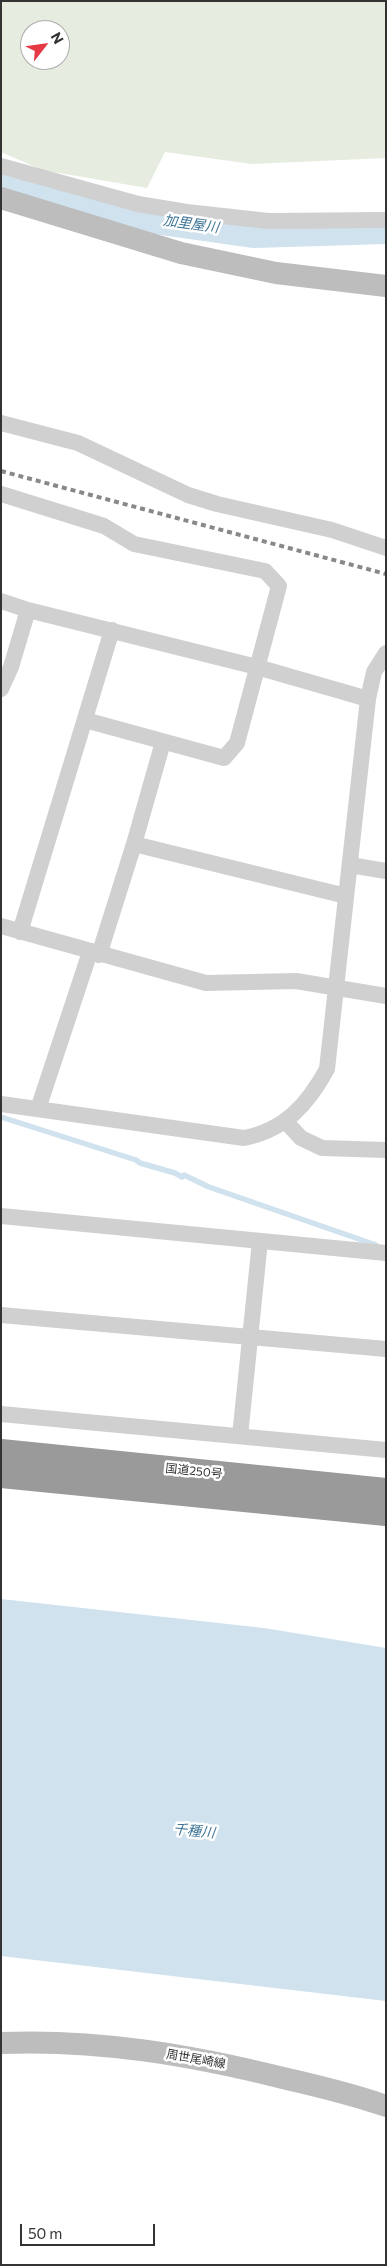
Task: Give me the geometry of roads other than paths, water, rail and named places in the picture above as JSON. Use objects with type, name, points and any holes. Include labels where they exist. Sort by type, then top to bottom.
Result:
[{"type":"highway","name":"国道250号","points":[[1,1453],[386,1492]]},
{"type":"highway","name":"国道250号","points":[[1,1474],[386,1512]]},
{"type":"street","points":[[1,166],[138,204],[186,212],[268,221],[386,220]]},
{"type":"street","points":[[1,198],[181,253],[276,273],[386,286]]},
{"type":"street","points":[[1,423],[78,443],[203,499],[332,530],[386,548]]},
{"type":"street","points":[[1,494],[104,526],[134,544],[265,571],[279,586],[236,743],[224,758],[84,720]]},
{"type":"street","points":[[1,601],[28,610],[256,667],[368,699]]},
{"type":"street","points":[[1,689],[11,667],[28,610]]},
{"type":"street","points":[[20,932],[112,630]]},
{"type":"street","points":[[1,1104],[244,1138],[263,1134],[285,1122],[314,1093],[327,1069],[368,699],[374,672],[386,653]]},
{"type":"street","points":[[38,1109],[134,844],[163,742]]},
{"type":"street","points":[[134,844],[346,896]]},
{"type":"street","points":[[350,866],[386,871]]},
{"type":"street","points":[[1,926],[206,983],[296,981],[386,996]]},
{"type":"street","points":[[285,1122],[301,1138],[322,1148],[386,1150]]},
{"type":"street","points":[[1,1216],[386,1253]]},
{"type":"street","points":[[240,1436],[260,1241]]},
{"type":"street","points":[[1,1315],[386,1349]]},
{"type":"street","points":[[1,1414],[386,1450]]},
{"type":"street","name":"周世尾崎線","points":[[6,2047],[84,2044],[188,2056],[222,2062],[352,2094],[386,2106]]},
{"type":"water","name":"千種川","points":[[1,1599],[264,1628],[386,1648],[386,2001],[1,1956]]},
{"type":"waterway","name":"加里屋川","points":[[1,180],[85,200],[112,212],[253,232],[386,228]]},
{"type":"waterway","points":[[1,1117],[136,1160],[182,1177],[184,1175],[209,1187],[376,1245]]},
{"type":"railway","points":[[1,471],[386,574]]}]
